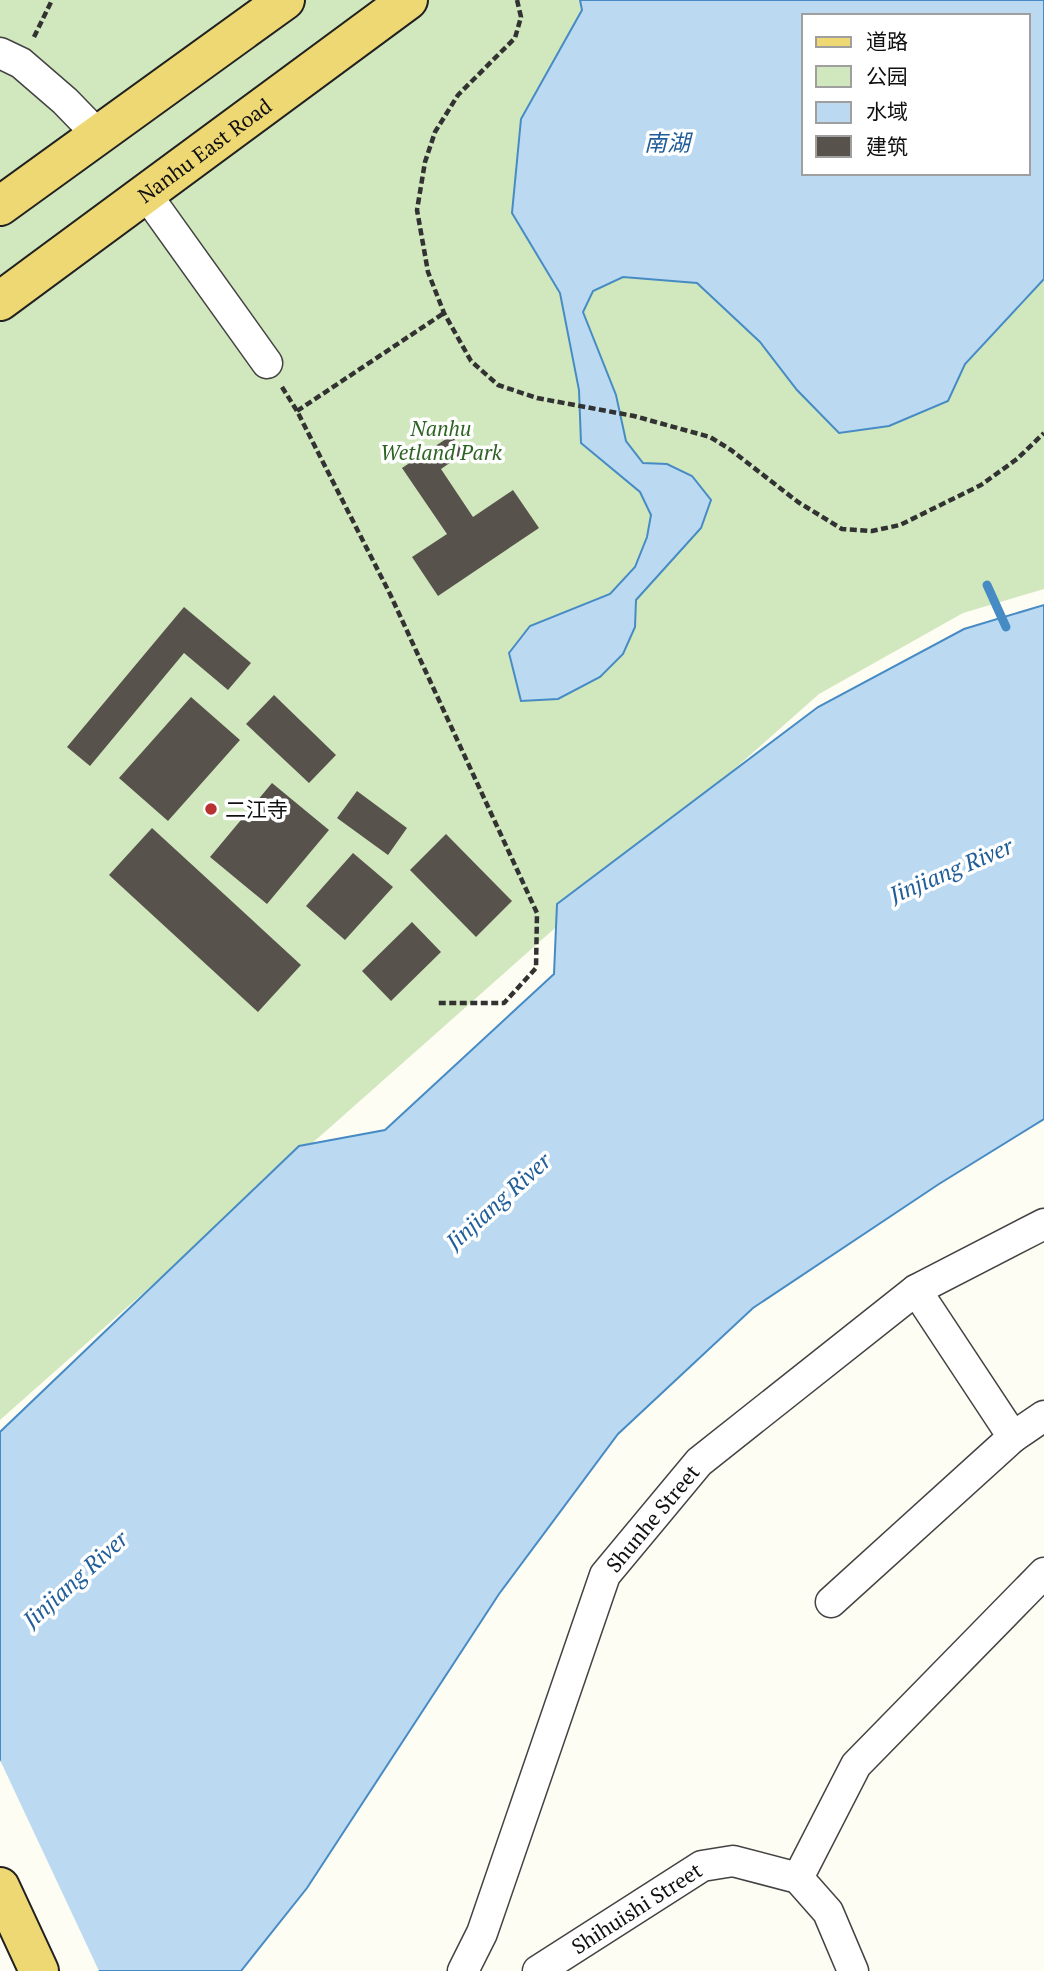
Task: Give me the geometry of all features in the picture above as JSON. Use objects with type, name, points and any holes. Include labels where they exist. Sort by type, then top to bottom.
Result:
[{"type":"main road","points":[[0,206],[285,0]]},
{"type":"main road","name":"Nanhu East Road","points":[[0,301],[408,0]]},
{"type":"main road","points":[[0,1887],[39,1971]]},
{"type":"street","points":[[10,58],[65,101],[98,135]]},
{"type":"street","points":[[146,194],[267,363]]},
{"type":"street","name":"Shunhe Street","points":[[463,1971],[482,1933],[605,1575],[699,1462],[916,1290],[1044,1224]]},
{"type":"street","points":[[916,1290],[1013,1437]]},
{"type":"street","points":[[831,1602],[1013,1437],[1044,1416]]},
{"type":"street","points":[[853,1971],[828,1912],[798,1878],[856,1765],[1044,1573]]},
{"type":"street","name":"Shihuishi Street","points":[[538,1971],[702,1866],[733,1861],[798,1878]]},
{"type":"path","points":[[10,58],[52,0]]},
{"type":"path","points":[[517,0],[521,16],[515,38],[458,95],[435,132],[425,162],[417,210],[428,272],[444,313],[471,361],[498,385],[537,398],[634,416],[710,437],[798,502],[842,529],[872,531],[900,525],[981,485],[1017,459],[1044,433]]},
{"type":"path","points":[[297,411],[444,313]]},
{"type":"path","points":[[267,363],[297,411],[390,594],[537,913],[536,968],[504,1003],[436,1003]]},
{"type":"green space","name":"Nanhu Wetland Park","points":[[0,0],[1044,0],[1044,589],[963,613],[819,694],[0,1420]]},
{"type":"water","name":"南湖","points":[[580,0],[1044,0],[1044,279],[965,364],[948,401],[889,426],[839,433],[797,390],[760,342],[697,283],[623,277],[593,291],[583,312],[616,395],[626,441],[643,463],[667,464],[692,476],[711,500],[701,528],[636,600],[635,627],[623,654],[600,677],[558,699],[521,701],[509,653],[530,626],[610,594],[635,567],[647,537],[651,515],[640,492],[581,443],[579,390],[560,293],[512,213],[521,119],[582,10]]},
{"type":"water","name":"Jinjiang River","points":[[1044,605],[1044,1119],[939,1184],[753,1308],[618,1434],[499,1594],[307,1888],[241,1971],[0,1971],[0,1432],[299,1146],[385,1130],[554,974],[557,904],[818,707],[964,629]]},
{"type":"pier","points":[[0,1760],[99,1971],[0,1971]]},
{"type":"building","points":[[452,435],[464,453],[441,469],[473,517],[513,490],[539,528],[438,596],[412,557],[447,534],[402,468]]},
{"type":"building","points":[[184,607],[251,663],[228,690],[184,653],[90,766],[67,747]]},
{"type":"building","points":[[274,695],[336,755],[309,783],[246,724]]},
{"type":"building","points":[[191,697],[240,740],[168,821],[119,778]]},
{"type":"building","points":[[272,783],[329,830],[267,904],[210,857]]},
{"type":"building","points":[[357,791],[407,828],[388,855],[337,818]]},
{"type":"building","points":[[152,828],[301,965],[258,1012],[109,875]]},
{"type":"building","points":[[446,834],[512,901],[476,937],[410,870]]},
{"type":"building","points":[[353,853],[393,887],[345,940],[306,906]]},
{"type":"building","points":[[412,922],[441,952],[391,1001],[362,971]]},
{"type":"waterway","points":[[987,585],[1006,627]]},
{"type":"place","name":"二江寺","points":[[211,809]]}]
